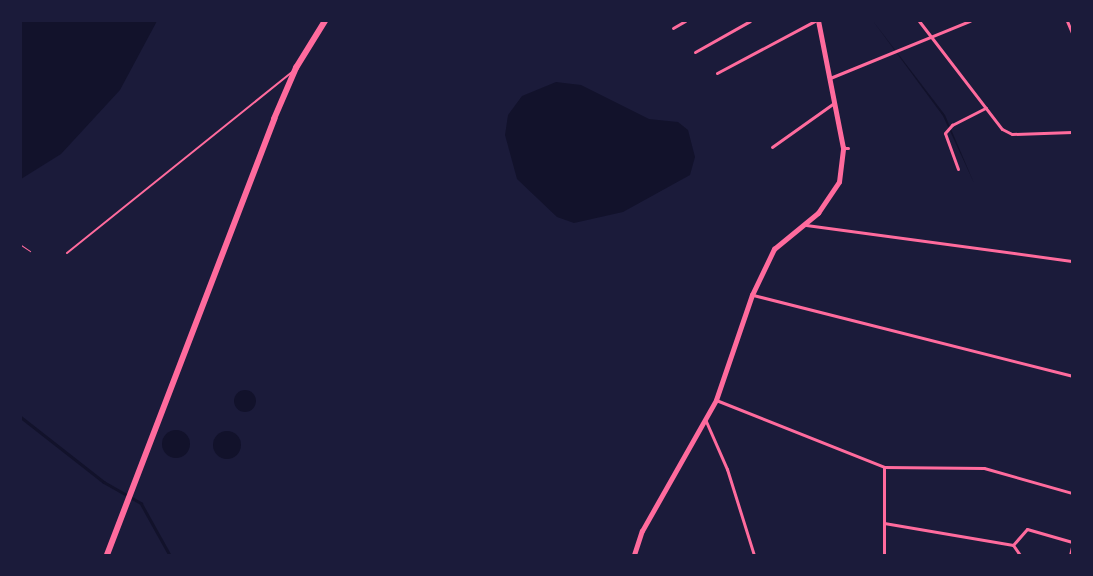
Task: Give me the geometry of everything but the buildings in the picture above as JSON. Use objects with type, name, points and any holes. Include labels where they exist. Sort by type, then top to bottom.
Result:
[{"type":"main road","points":[[107,555],[296,68],[325,21]]},
{"type":"street","points":[[673,28],[685,21]]},
{"type":"street","points":[[695,52],[750,21]]},
{"type":"street","points":[[634,555],[647,522],[716,400],[752,294],[774,249],[806,224],[838,182],[845,148],[816,21],[717,73]]},
{"type":"street","points":[[920,21],[930,37],[986,108],[1012,134],[1072,132]]},
{"type":"street","points":[[1067,21],[1072,33]]},
{"type":"street","points":[[830,78],[968,22]]},
{"type":"street","points":[[772,148],[834,102]]},
{"type":"street","points":[[958,169],[946,133],[952,125],[986,108]]},
{"type":"street","points":[[806,224],[1072,260]]},
{"type":"street","points":[[752,294],[1072,376]]},
{"type":"street","points":[[716,400],[884,467],[984,468],[1072,493]]},
{"type":"street","points":[[705,419],[754,555]]},
{"type":"street","points":[[884,467],[884,555]]},
{"type":"street","points":[[884,523],[1013,545],[1020,555]]},
{"type":"street","points":[[1013,545],[1026,529],[1072,542]]},
{"type":"street","points":[[1070,555],[1072,548]]},
{"type":"lane","points":[[67,253],[296,68]]},
{"type":"path","points":[[21,245],[30,251]]},
{"type":"shaded area","points":[[21,21],[157,21],[120,90],[61,154],[21,179]]},
{"type":"shaded area","points":[[873,21],[945,115],[974,183],[943,116]]},
{"type":"shaded area","points":[[556,82],[581,85],[649,119],[678,122],[688,130],[695,157],[690,175],[623,212],[574,223],[557,217],[517,179],[505,135],[508,115],[522,96]]},
{"type":"shaded area","points":[[245,390],[253,393],[256,401],[253,409],[245,412],[237,409],[234,401],[237,393]]},
{"type":"shaded area","points":[[176,430],[186,434],[190,444],[186,454],[176,458],[166,454],[162,444],[166,434]]},
{"type":"shaded area","points":[[227,431],[237,435],[241,445],[237,455],[227,459],[217,455],[213,445],[217,435]]},
{"type":"waterway","points":[[21,417],[104,482],[141,503],[170,555]]}]
